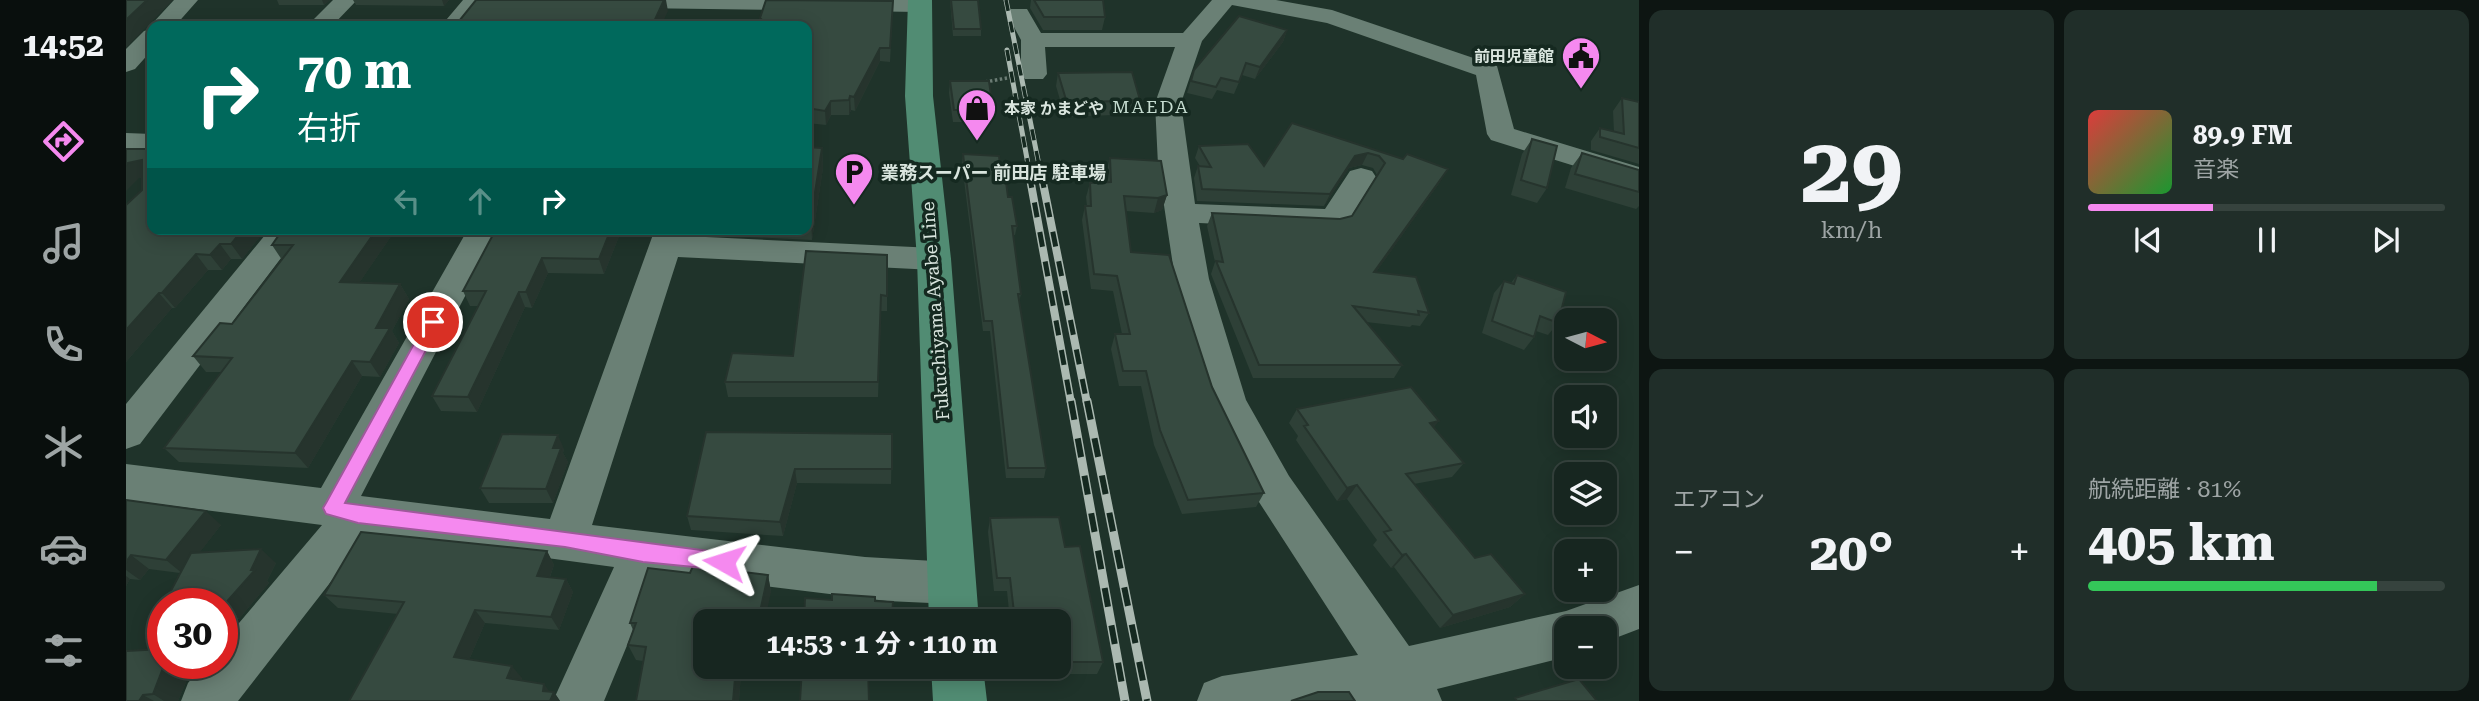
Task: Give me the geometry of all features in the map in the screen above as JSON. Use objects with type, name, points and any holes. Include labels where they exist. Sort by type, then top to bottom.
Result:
[{"type":"main road","name":"Fukuchiyama Ayabe Line","points":[[920,2],[919,96],[934,259],[953,602]]},
{"type":"main road","points":[[958,679],[960,701]]},
{"type":"street","points":[[167,21],[187,0]]},
{"type":"street","points":[[324,21],[346,0]]},
{"type":"street","points":[[457,21],[475,0]]},
{"type":"street","points":[[560,0],[920,2]]},
{"type":"street","points":[[601,21],[613,0]]},
{"type":"street","points":[[1224,0],[1190,40],[1168,103],[1192,279],[1227,401],[1274,489],[1407,687]]},
{"type":"street","points":[[1239,0],[1332,17],[1489,71],[1501,134],[1639,177]]},
{"type":"street","points":[[755,21],[765,1]]},
{"type":"street","points":[[1019,15],[1033,40],[1034,74]]},
{"type":"street","points":[[1033,40],[1190,40]]},
{"type":"street","points":[[126,64],[147,41]]},
{"type":"street","points":[[126,141],[147,142]]},
{"type":"street","points":[[1181,213],[1334,219],[1361,177]]},
{"type":"street","points":[[126,433],[282,235]]},
{"type":"street","points":[[206,701],[345,511],[481,235]]},
{"type":"street","points":[[565,539],[668,238],[934,259]]},
{"type":"street","points":[[126,482],[565,539],[643,553],[860,576],[902,584],[953,602]]},
{"type":"street","points":[[578,701],[643,553]]},
{"type":"street","points":[[1614,616],[1639,607]]},
{"type":"street","points":[[1222,701],[1407,687],[1554,638]]},
{"type":"path","points":[[978,84],[1034,74]]},
{"type":"building","points":[[126,0],[147,0],[126,20]]},
{"type":"building","points":[[476,0],[664,0],[654,21],[459,21]]},
{"type":"building","points":[[766,0],[893,1],[890,48],[880,48],[854,97],[831,101],[825,111],[812,109],[812,21],[763,21],[760,18]]},
{"type":"building","points":[[951,0],[978,0],[981,29],[954,29]]},
{"type":"building","points":[[1034,0],[1103,0],[1105,17],[1044,17]]},
{"type":"building","points":[[1239,16],[1287,30],[1260,67],[1246,63],[1239,82],[1221,78],[1216,87],[1191,81],[1194,70]]},
{"type":"building","points":[[1132,72],[1140,100],[1067,103],[1058,73]]},
{"type":"building","points":[[950,81],[989,81],[993,110],[954,110]]},
{"type":"building","points":[[1622,98],[1639,102],[1639,148],[1600,137],[1600,128],[1624,134]]},
{"type":"building","points":[[1292,123],[1403,159],[1407,154],[1448,169],[1374,272],[1416,277],[1429,313],[1418,311],[1419,315],[1353,306],[1402,365],[1259,365],[1216,261],[1223,262],[1212,213],[1340,219],[1352,216],[1385,163],[1379,156],[1368,153],[1355,156],[1330,194],[1202,189],[1198,166],[1211,167],[1199,146],[1248,144],[1264,166]]},
{"type":"building","points":[[1532,139],[1557,146],[1547,188],[1521,180]]},
{"type":"building","points":[[812,147],[822,148],[812,212]]},
{"type":"building","points":[[126,149],[147,149],[147,235],[238,235],[231,244],[220,244],[210,255],[196,254],[126,330],[126,205],[142,190],[142,160],[126,165]]},
{"type":"building","points":[[1582,153],[1639,170],[1639,192],[1575,174]]},
{"type":"building","points":[[963,154],[999,156],[1002,182],[1006,182],[1008,197],[1012,197],[1017,226],[1012,226],[1021,294],[1018,294],[1046,468],[1008,468],[992,321],[984,321]]},
{"type":"building","points":[[1110,158],[1161,161],[1167,195],[1158,198],[1124,196],[1131,252],[1169,255],[1212,387],[1264,493],[1188,500],[1160,430],[1146,371],[1123,371],[1115,334],[1130,334],[1117,276],[1094,274],[1085,206],[1091,206],[1090,183],[1111,182]]},
{"type":"building","points":[[279,235],[373,235],[340,282],[400,284],[376,328],[390,328],[370,362],[352,361],[295,453],[164,448],[232,358],[193,356],[220,323],[232,324],[293,245],[272,245]]},
{"type":"building","points":[[493,235],[609,235],[599,259],[542,258],[526,292],[519,292],[468,397],[432,396],[486,291],[463,291]]},
{"type":"building","points":[[806,251],[887,255],[887,296],[881,295],[878,382],[725,382],[732,353],[793,356]]},
{"type":"building","points":[[1517,275],[1566,292],[1562,308],[1554,308],[1554,321],[1540,316],[1534,337],[1492,321],[1504,281],[1514,284]]},
{"type":"building","points":[[1411,387],[1439,421],[1430,423],[1464,463],[1406,474],[1475,558],[1491,554],[1525,594],[1453,615],[1406,554],[1402,555],[1384,532],[1391,530],[1357,485],[1347,488],[1304,426],[1308,425],[1297,409]]},
{"type":"building","points":[[706,432],[892,434],[892,469],[795,469],[780,522],[687,516]]},
{"type":"building","points":[[502,434],[558,435],[553,448],[561,448],[546,489],[480,488]]},
{"type":"building","points":[[126,500],[206,511],[166,560],[131,555],[126,562]]},
{"type":"building","points":[[1059,517],[1065,547],[1080,546],[1103,662],[1071,662],[1071,609],[1014,609],[1010,578],[997,578],[990,518]]},
{"type":"building","points":[[361,532],[547,551],[537,576],[566,579],[551,617],[475,610],[454,657],[512,666],[507,678],[544,684],[543,691],[554,692],[550,701],[349,701],[404,602],[324,595]]},
{"type":"building","points":[[261,549],[251,570],[255,570],[238,589],[172,588],[191,553]]},
{"type":"building","points":[[693,566],[768,575],[761,609],[693,609],[693,679],[735,679],[733,701],[636,701],[646,647],[628,645],[636,623],[630,623],[648,568],[690,573]]},
{"type":"building","points":[[832,594],[875,597],[875,601],[893,602],[892,609],[805,609],[805,598],[832,600]]},
{"type":"building","points":[[147,650],[147,679],[159,679],[153,694],[143,695],[139,701],[126,701],[126,651]]},
{"type":"building","points":[[801,679],[868,679],[869,701],[800,701]]},
{"type":"building","points":[[1579,679],[1597,701],[1517,701],[1515,698]]},
{"type":"building","points":[[1318,692],[1349,692],[1355,701],[1291,701]]},
{"type":"railway","points":[[1006,0],[1041,175]]},
{"type":"railway","points":[[1007,50],[1030,175]]},
{"type":"railway","points":[[1029,173],[1071,403]]},
{"type":"railway","points":[[1041,173],[1087,403]]},
{"type":"railway","points":[[1071,401],[1125,701]]},
{"type":"railway","points":[[1087,401],[1147,701]]},
{"type":"place","name":"前田児童館","points":[[1581,90]]},
{"type":"place","name":"本家 かまどや","points":[[977,142]]},
{"type":"place","name":"業務スーパー 前田店 駐車場","points":[[854,206]]},
{"type":"district","name":"MAEDA","points":[[1151,106]]},
{"type":"route","points":[[433,322],[332,508],[358,514],[565,539],[643,553],[724,562]]}]
